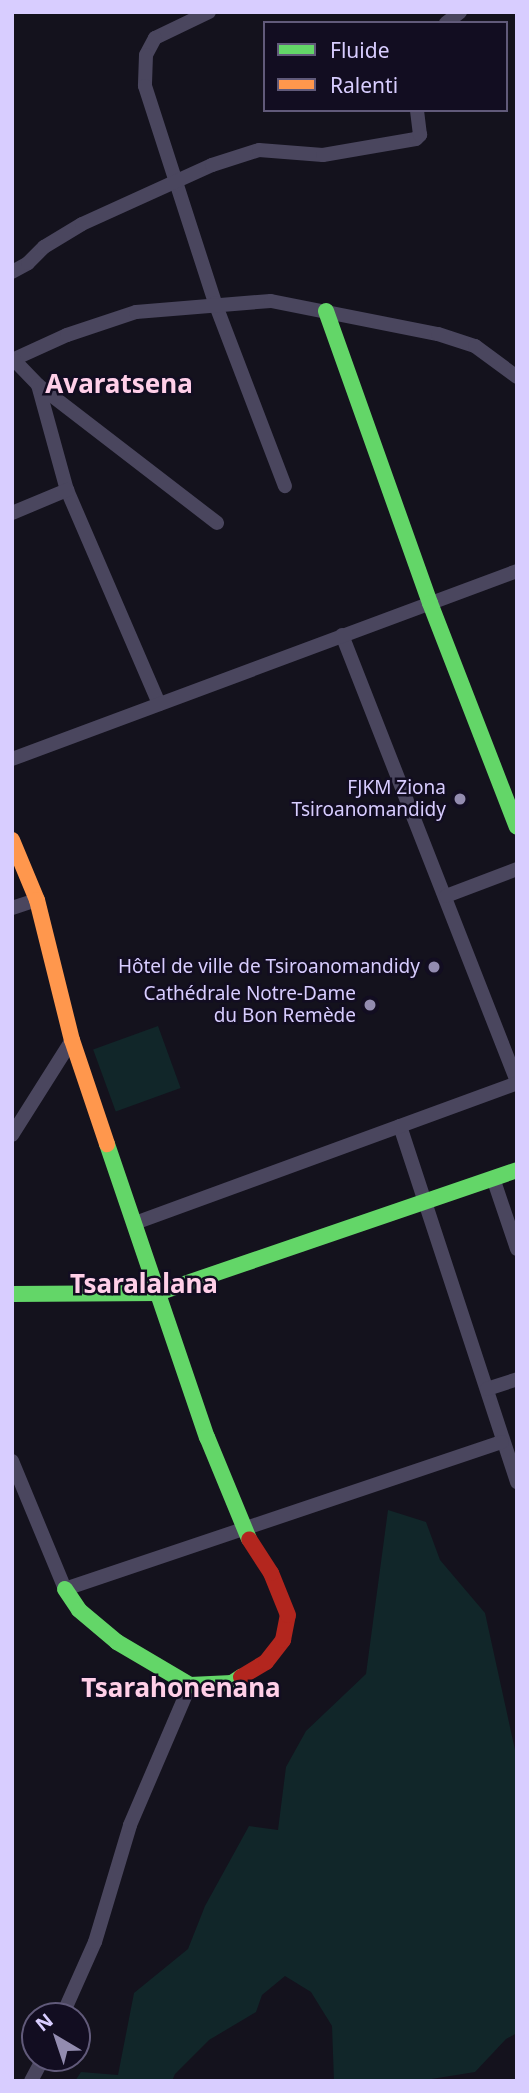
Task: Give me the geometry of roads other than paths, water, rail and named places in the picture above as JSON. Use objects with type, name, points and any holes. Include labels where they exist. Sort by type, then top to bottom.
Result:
[{"type":"street","points":[[209,12],[155,38],[146,55],[145,86],[215,303],[285,486]]},
{"type":"street","points":[[12,272],[28,263],[44,247],[82,225],[212,165],[259,150],[323,155],[416,139],[420,135],[417,112]]},
{"type":"street","points":[[217,523],[38,385],[14,361],[67,335],[136,312],[215,303],[271,301],[438,334],[475,346],[517,377]]},
{"type":"street","points":[[326,311],[430,603],[517,827]]},
{"type":"street","points":[[38,385],[67,490],[159,705]]},
{"type":"street","points":[[12,513],[67,490]]},
{"type":"street","points":[[12,758],[517,572]]},
{"type":"street","points":[[135,1223],[517,1082],[342,635]]},
{"type":"street","points":[[12,840],[37,900],[72,1040],[207,1437],[243,1529],[271,1573],[288,1615],[284,1640],[266,1662],[232,1683],[190,1685],[117,1642],[79,1610],[65,1589],[12,1461]]},
{"type":"street","points":[[446,896],[517,869]]},
{"type":"street","points":[[12,908],[37,900]]},
{"type":"street","points":[[12,1135],[72,1040]]},
{"type":"street","points":[[400,1125],[517,1482]]},
{"type":"street","points":[[12,1294],[158,1293],[517,1170]]},
{"type":"street","points":[[493,1178],[517,1249]]},
{"type":"street","points":[[487,1389],[517,1380]]},
{"type":"street","points":[[65,1589],[502,1442]]},
{"type":"street","points":[[68,2002],[94,1942],[130,1825],[190,1685]]},
{"type":"place","name":"FJKM Ziona Tsiroanomandidy","points":[[460,799]]},
{"type":"place","name":"Hôtel de ville de Tsiroanomandidy","points":[[434,967]]},
{"type":"place","name":"Cathédrale Notre-Dame du Bon Remède","points":[[370,1005]]},
{"type":"district","name":"Avaratsena","points":[[119,384]]},
{"type":"district","name":"Tsaralalana","points":[[144,1284]]},
{"type":"district","name":"Tsarahonenana","points":[[181,1688]]}]
